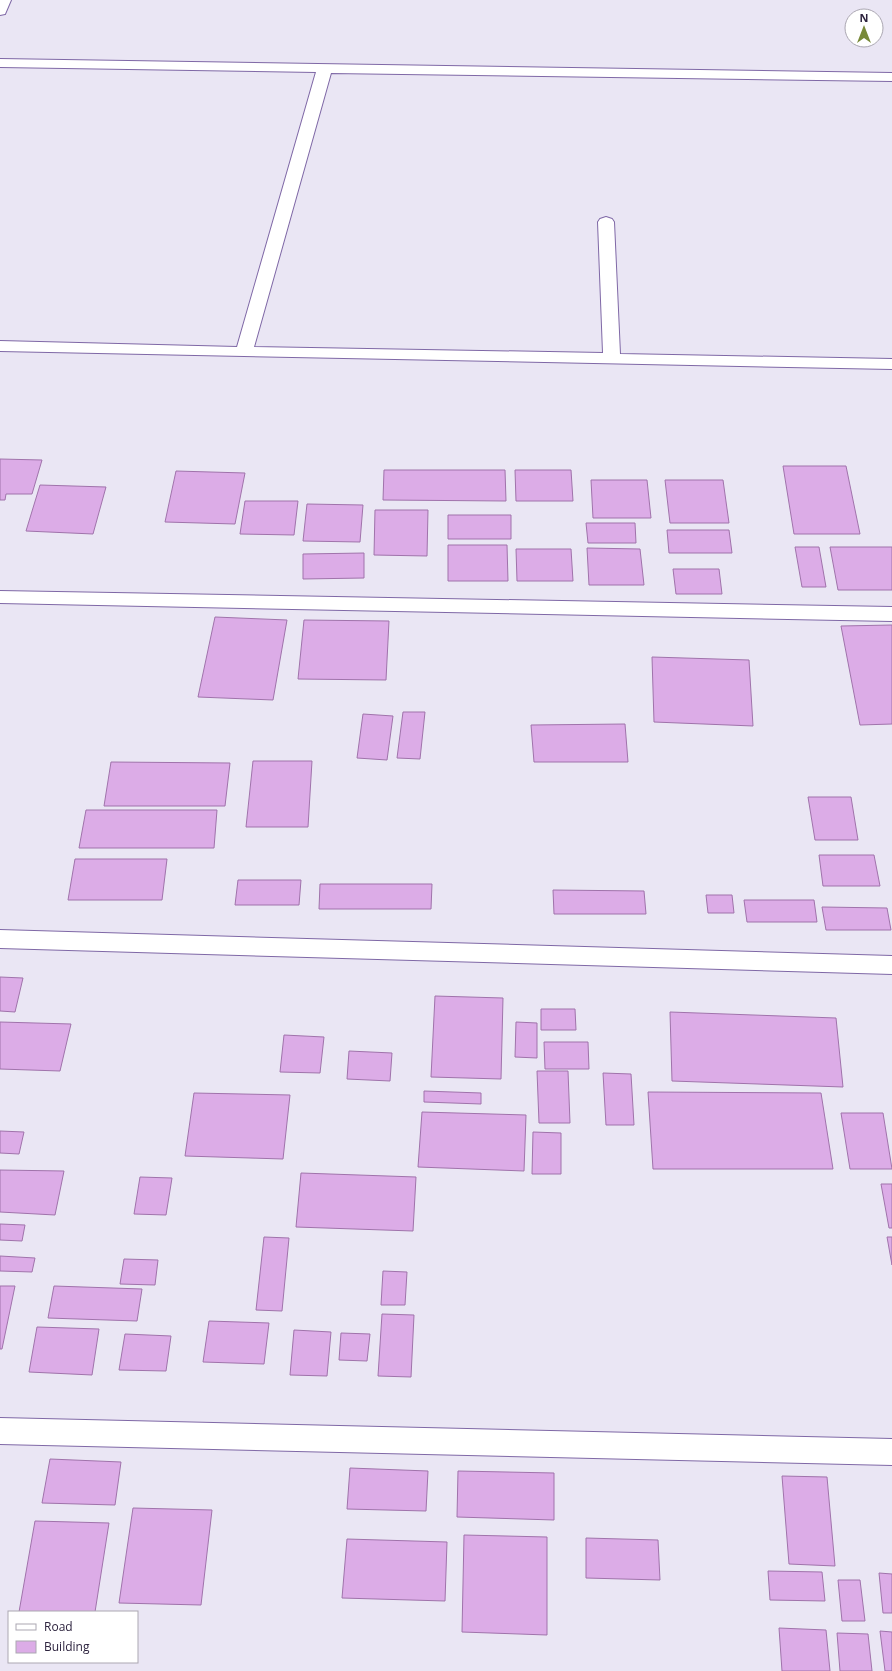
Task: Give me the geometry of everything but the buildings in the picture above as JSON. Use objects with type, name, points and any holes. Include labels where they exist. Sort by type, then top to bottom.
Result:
[{"type":"street","points":[[0,11],[4,0]]},
{"type":"street","points":[[0,63],[892,77]]},
{"type":"street","points":[[244,352],[325,68]]},
{"type":"street","points":[[606,222],[612,359]]},
{"type":"street","points":[[0,346],[892,364]]},
{"type":"street","points":[[0,598],[892,614]]},
{"type":"street","points":[[0,939],[892,965]]},
{"type":"street","points":[[0,1431],[892,1452]]}]
